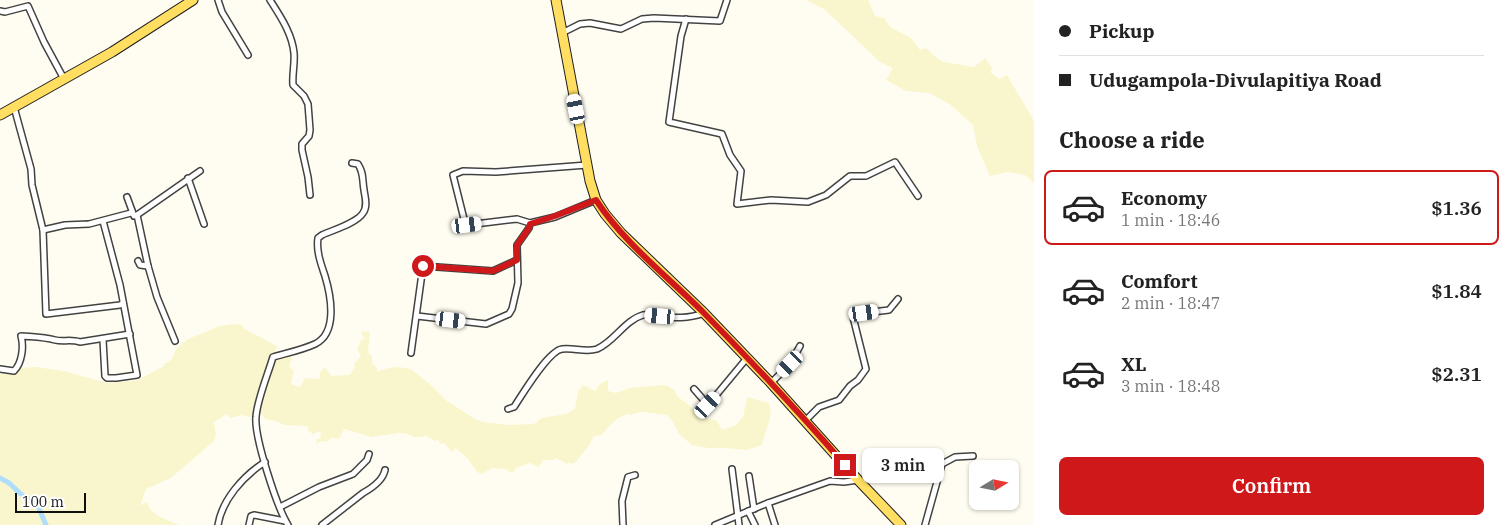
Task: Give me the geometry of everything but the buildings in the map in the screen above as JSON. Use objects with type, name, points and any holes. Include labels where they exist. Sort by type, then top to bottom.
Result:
[{"type":"main road","points":[[0,115],[112,52],[193,0]]},
{"type":"main road","points":[[556,0],[587,166],[596,200],[621,233],[704,313],[806,420],[858,480],[901,525]]},
{"type":"street","points":[[218,0],[222,12],[248,55]]},
{"type":"street","points":[[270,0],[284,22],[292,42],[294,55],[293,85],[304,96],[308,104],[310,130],[309,136],[302,144],[302,150],[310,195]]},
{"type":"street","points":[[561,34],[580,24],[590,23],[620,29],[642,20],[654,18],[720,21],[727,0]]},
{"type":"street","points":[[0,11],[4,12],[28,6],[44,42],[64,79]]},
{"type":"street","points":[[686,19],[681,36],[669,122],[722,134],[730,156],[741,171],[737,204],[771,200],[808,202],[826,195],[850,176],[866,176],[894,162],[918,196]]},
{"type":"street","points":[[14,108],[31,169],[32,185],[43,230],[46,314],[120,305],[123,303]]},
{"type":"street","points":[[287,523],[265,462],[256,429],[256,416],[274,357],[316,344],[324,337],[330,321],[330,294],[317,244],[318,238],[322,235],[358,219],[364,212],[366,202],[363,172],[358,164],[352,163]]},
{"type":"street","points":[[587,166],[496,172],[463,171],[453,175],[460,206],[467,225],[516,219],[530,224],[596,200]]},
{"type":"street","points":[[43,230],[65,225],[89,224],[134,214],[200,171]]},
{"type":"street","points":[[188,178],[204,224]]},
{"type":"street","points":[[127,197],[134,214],[157,297],[175,341]]},
{"type":"street","points":[[102,340],[105,376],[107,378],[137,375],[130,334],[103,221]]},
{"type":"street","points":[[417,316],[486,324],[508,314],[512,309],[518,282],[517,245],[530,224]]},
{"type":"street","points":[[411,353],[423,266],[493,271],[517,260]]},
{"type":"street","points":[[138,261],[140,266],[148,266]]},
{"type":"street","points":[[806,420],[819,407],[839,400],[866,369],[853,317],[864,313],[890,310],[898,299]]},
{"type":"street","points":[[508,409],[514,407],[542,366],[556,352],[562,349],[580,351],[597,348],[631,321],[644,315],[688,318],[704,313]]},
{"type":"street","points":[[0,369],[14,371],[18,367],[22,349],[21,336],[80,342],[102,340],[130,334]]},
{"type":"street","points":[[770,382],[790,364],[800,346]]},
{"type":"street","points":[[694,389],[708,405],[747,358]]},
{"type":"street","points":[[280,507],[319,487],[353,474],[367,460],[369,454]]},
{"type":"street","points":[[925,525],[942,464],[955,457],[973,456]]},
{"type":"street","points":[[218,525],[226,501],[250,474],[265,462]]},
{"type":"street","points":[[732,469],[739,525]]},
{"type":"street","points":[[322,525],[370,489],[385,470]]},
{"type":"street","points":[[622,525],[622,501],[628,477],[635,475]]},
{"type":"street","points":[[749,476],[751,510],[755,525]]},
{"type":"street","points":[[715,525],[768,503],[830,481],[858,480]]},
{"type":"street","points":[[768,503],[775,525]]},
{"type":"street","points":[[249,525],[251,516],[254,515],[287,523]]},
{"type":"shaded area","points":[[806,0],[868,0],[875,16],[884,18],[890,27],[911,38],[920,50],[926,48],[944,62],[974,67],[985,58],[993,69],[990,72],[999,79],[1007,75],[1034,121],[1034,183],[1025,175],[1008,172],[990,176],[977,146],[973,125],[951,105],[929,93],[906,91],[886,80],[893,68],[880,62],[824,9]]},
{"type":"shaded area","points":[[243,325],[243,328],[277,346],[274,354],[291,356],[292,359],[289,366],[294,371],[291,382],[293,385],[300,387],[305,378],[320,378],[320,372],[325,367],[331,376],[350,375],[355,366],[354,364],[361,356],[357,349],[361,340],[365,339],[362,331],[370,332],[368,351],[372,356],[372,363],[377,368],[377,372],[399,367],[411,369],[447,401],[483,422],[510,425],[532,424],[541,418],[566,414],[575,409],[578,391],[583,385],[595,391],[600,384],[608,380],[608,391],[616,393],[630,388],[668,386],[696,413],[717,421],[722,430],[736,425],[743,417],[747,397],[769,403],[771,414],[762,445],[746,450],[708,448],[692,445],[679,434],[667,415],[644,412],[628,414],[618,418],[602,435],[594,436],[575,463],[572,464],[570,462],[567,464],[556,458],[554,460],[543,460],[539,467],[530,463],[516,468],[512,473],[505,469],[493,468],[481,474],[456,448],[452,452],[444,443],[441,444],[438,440],[435,441],[425,435],[424,437],[414,437],[400,433],[371,437],[344,429],[339,439],[332,438],[327,442],[322,441],[316,444],[317,439],[320,439],[321,433],[318,431],[312,434],[310,431],[308,432],[306,426],[285,425],[272,420],[269,421],[264,418],[263,414],[253,418],[242,415],[230,418],[227,414],[214,422],[216,435],[214,441],[171,478],[146,489],[140,506],[146,502],[151,510],[160,517],[179,525],[0,525],[0,370],[14,373],[19,368],[36,367],[64,371],[107,383],[138,380],[164,366],[164,364],[171,360],[177,348],[188,339],[220,326]]},
{"type":"waterway","points":[[0,478],[37,504],[46,525]]},
{"type":"route","points":[[423,266],[485,272],[493,271],[517,260],[517,245],[530,224],[596,200],[621,233],[704,313],[806,420],[845,465]]}]
